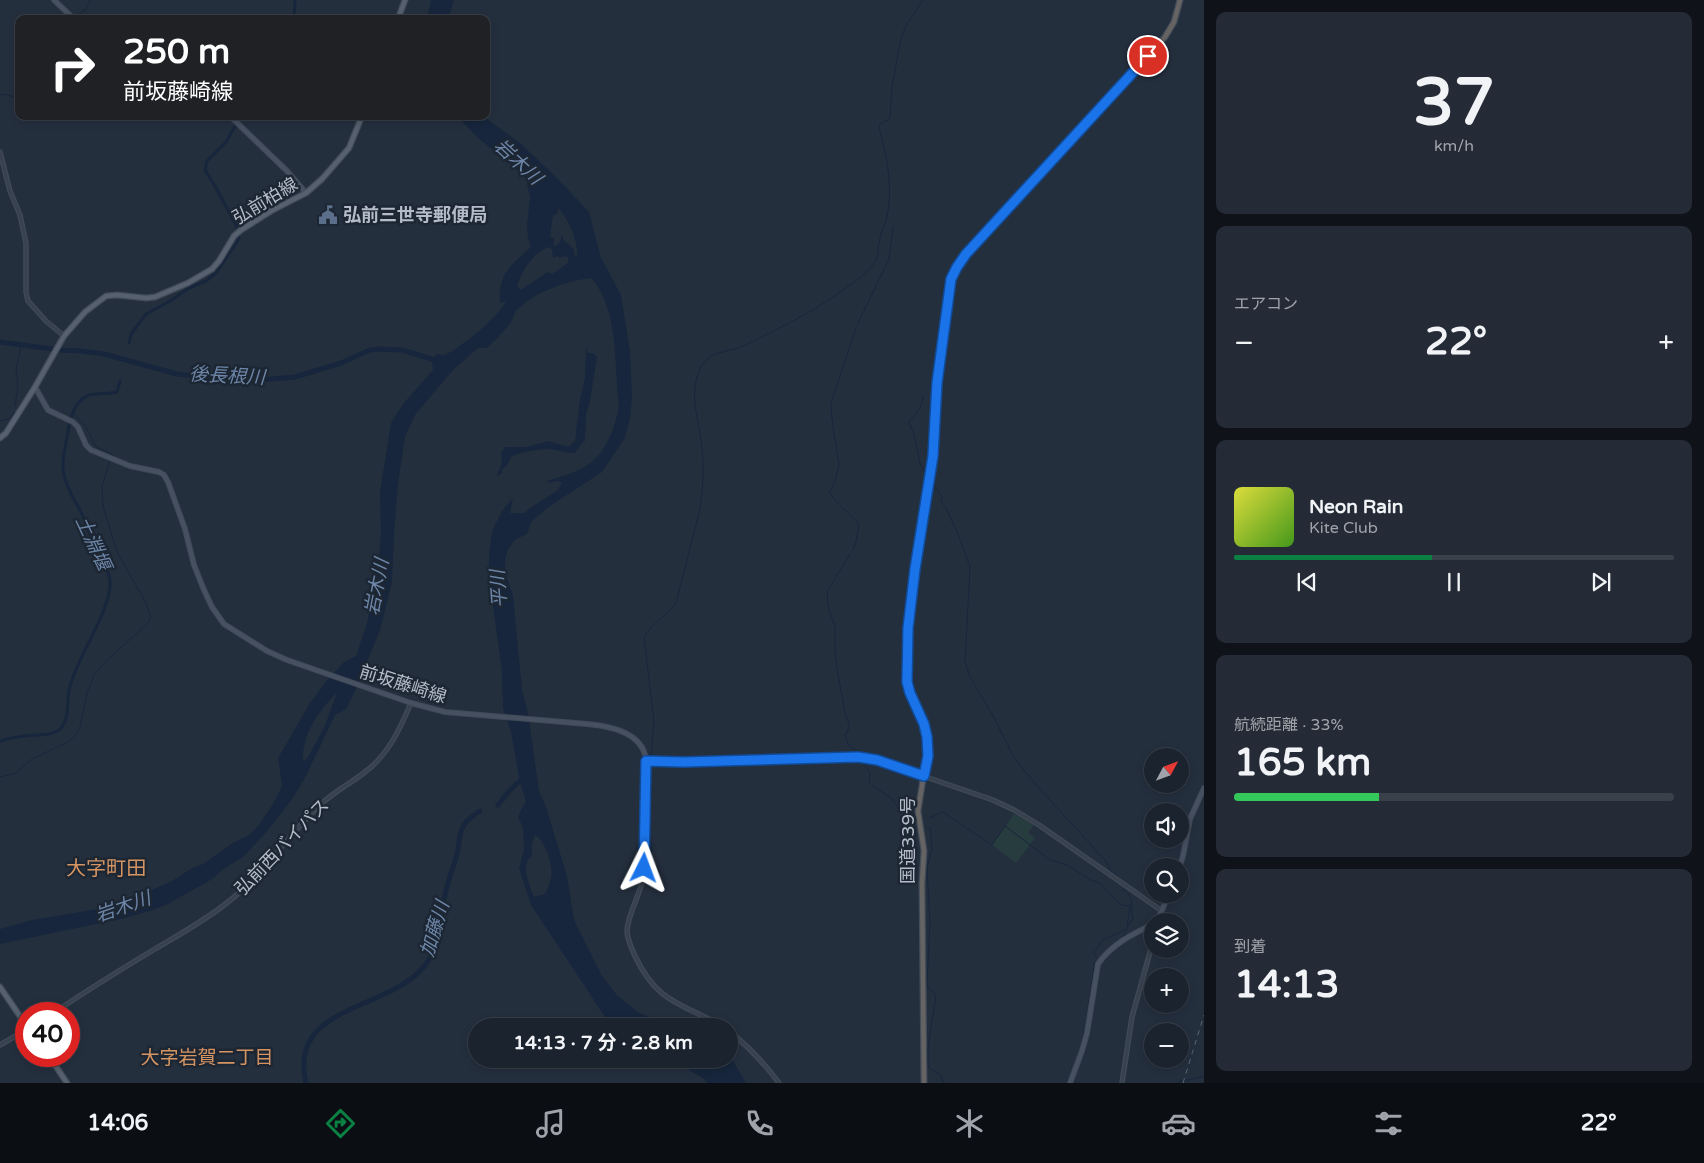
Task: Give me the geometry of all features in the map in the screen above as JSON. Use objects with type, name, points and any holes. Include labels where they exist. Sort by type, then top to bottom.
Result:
[{"type":"highway","name":"国道339号","points":[[924,1083],[922,883],[924,851],[918,812],[928,756],[924,724],[911,698],[907,682],[908,628],[915,569],[933,456],[936,390],[951,279],[966,254],[1159,45],[1174,22],[1180,0]]},
{"type":"main road","points":[[54,0],[70,15]]},
{"type":"main road","points":[[399,15],[405,0]]},
{"type":"main road","points":[[234,120],[287,171],[306,193]]},
{"type":"main road","name":"弘前柏線","points":[[0,438],[6,433],[64,338],[85,312],[106,296],[155,297],[206,273],[216,265],[234,236],[271,211],[306,193],[329,173],[349,148],[360,120]]},
{"type":"main road","name":"前坂藤崎線","points":[[35,387],[48,410],[78,427],[86,445],[91,450],[130,466],[156,471],[164,475],[185,529],[194,565],[204,590],[221,620],[256,645],[287,660],[411,704],[445,712],[470,715],[594,724],[622,732],[640,744],[646,754],[646,761]]},
{"type":"main road","points":[[646,761],[684,762],[858,757],[877,760],[924,776]]},
{"type":"main road","points":[[1183,858],[1190,819],[1204,788]]},
{"type":"main road","points":[[1162,911],[1165,903]]},
{"type":"main road","points":[[1070,1083],[1087,1033],[1098,964],[1102,957],[1129,936],[1144,928]]},
{"type":"main road","points":[[0,987],[15,1008]]},
{"type":"main road","points":[[56,1067],[67,1083]]},
{"type":"street","points":[[0,152],[10,191],[20,214],[26,243],[26,292],[28,300],[64,338]]},
{"type":"street","name":"弘前西バイパス","points":[[70,1002],[211,916],[251,883],[320,804],[377,761],[398,734],[411,704]]},
{"type":"street","points":[[646,761],[643,879],[629,920],[628,936],[644,974],[659,992],[706,1018]]},
{"type":"street","points":[[924,776],[993,800],[1014,810],[1039,825],[1162,911]]},
{"type":"street","points":[[1122,1083],[1132,1017],[1148,958]]},
{"type":"street","points":[[0,1046],[15,1037]]},
{"type":"street","points":[[738,1038],[766,1066],[779,1083]]},
{"type":"green space","points":[[1014,814],[1034,825],[1028,833],[1035,838],[1016,863],[992,845]]},
{"type":"water","points":[[431,0],[454,0],[449,15],[428,15]]},
{"type":"water","points":[[461,120],[488,120],[520,143],[589,212],[601,258],[621,295],[630,351],[632,397],[630,418],[625,438],[602,472],[547,508],[531,522],[527,534],[516,539],[508,549],[505,560],[506,575],[513,595],[522,690],[528,713],[539,791],[546,807],[567,876],[574,920],[602,976],[616,994],[639,1013],[653,1018],[606,1018],[531,905],[519,868],[524,849],[523,828],[518,816],[526,801],[520,783],[511,732],[503,708],[502,672],[489,577],[489,552],[492,532],[502,511],[513,498],[510,513],[525,513],[558,490],[562,482],[549,483],[547,481],[580,469],[593,461],[605,446],[613,429],[619,405],[612,328],[605,301],[599,288],[591,278],[551,288],[523,304],[516,311],[502,334],[487,348],[478,348],[453,370],[415,415],[405,437],[398,484],[392,582],[380,630],[346,709],[335,715],[305,778],[269,829],[243,857],[212,879],[168,904],[125,918],[0,944],[0,929],[32,920],[110,907],[172,881],[249,835],[259,825],[282,786],[278,758],[310,703],[329,678],[343,663],[356,656],[367,623],[377,575],[381,533],[380,492],[391,423],[403,404],[433,370],[432,362],[436,354],[444,355],[458,347],[488,323],[503,307],[506,301],[500,303],[500,293],[503,277],[507,270],[531,247],[527,225],[530,197],[526,179],[478,138]],"holes":[[[559,208],[569,225],[576,243],[577,256],[575,256],[573,248],[563,240],[562,235],[560,242],[556,246],[554,246],[554,238],[550,237],[553,216],[557,214]],[[550,247],[553,258],[566,256],[568,263],[552,274],[547,272],[521,290],[517,286],[529,262],[539,252]],[[337,693],[324,728],[307,759],[303,761],[303,751],[308,732],[318,715]],[[535,835],[539,838],[548,854],[552,873],[545,894],[534,897],[526,869],[528,859],[532,855],[532,843]]]},
{"type":"water","points":[[586,348],[588,353],[593,353],[597,357],[586,415],[585,441],[575,453],[547,449],[511,457],[507,466],[502,469],[502,473],[496,477],[502,463],[501,453],[505,447],[526,447],[549,441],[568,447],[575,441],[580,399],[585,378]]},
{"type":"water","points":[[686,1068],[737,1068],[746,1083],[707,1083],[704,1079]]},
{"type":"waterway","points":[[78,15],[86,9],[90,0]]},
{"type":"waterway","name":"土淵堰","points":[[294,15],[295,0]]},
{"type":"waterway","points":[[651,758],[654,721],[644,638],[649,630],[676,603],[700,509],[703,464],[695,398],[697,377],[704,362],[709,358],[743,346],[808,313],[855,281],[876,260],[880,236],[889,206],[887,161],[879,128],[880,124],[890,119],[892,87],[901,38],[906,26],[923,0]]},
{"type":"waterway","points":[[0,95],[4,94],[15,98]]},
{"type":"waterway","name":"土淵堰","points":[[129,343],[131,334],[146,314],[189,288],[206,281],[216,273],[239,239],[237,227],[205,170],[207,161],[226,142],[239,120]]},
{"type":"waterway","points":[[858,323],[889,259],[893,227]]},
{"type":"waterway","points":[[853,550],[859,524],[829,492],[835,482],[839,465],[831,404],[856,327]]},
{"type":"waterway","name":"後長根川","points":[[0,342],[104,354],[177,374],[248,381],[295,377],[341,363],[370,350],[402,350],[438,361]]},
{"type":"waterway","points":[[15,406],[18,385],[16,369],[21,346]]},
{"type":"waterway","name":"土淵堰","points":[[0,741],[49,734],[56,732],[65,723],[69,690],[73,678],[103,612],[110,590],[109,576],[66,483],[63,460],[73,411],[79,402],[90,395],[117,392],[120,381]]},
{"type":"waterway","points":[[923,396],[917,413],[909,422],[914,434],[920,464],[928,477]]},
{"type":"waterway","points":[[0,421],[9,419],[15,412]]},
{"type":"waterway","points":[[0,777],[16,773],[32,759],[68,742],[75,736],[80,727],[87,693],[94,675],[104,663],[149,622],[151,617],[146,603],[117,552],[103,506],[102,486],[112,454],[96,447],[86,427],[73,413]]},
{"type":"waterway","points":[[930,480],[942,497],[941,501],[958,534],[970,567],[965,661],[970,677],[1015,759],[1123,882]]},
{"type":"waterway","points":[[850,554],[828,590],[827,595],[829,610],[835,627],[837,669],[845,713],[849,724],[845,736],[848,744],[857,752]]},
{"type":"waterway","points":[[863,763],[870,772],[869,782],[872,785],[891,798],[900,810],[917,815]]},
{"type":"waterway","points":[[649,880],[652,856],[650,816],[651,764]]},
{"type":"waterway","name":"加藤川","points":[[498,805],[525,776]]},
{"type":"waterway","name":"加藤川","points":[[306,1083],[304,1058],[311,1039],[325,1024],[343,1013],[405,983],[422,969],[428,961],[436,942],[446,890],[457,855],[461,831],[467,821],[480,811]]},
{"type":"waterway","points":[[929,818],[943,812],[992,845],[1005,826],[1050,860],[1067,865],[1091,880],[1100,883],[1118,902],[1122,905],[1130,906],[1127,927]]},
{"type":"waterway","points":[[917,819],[917,827]]},
{"type":"waterway","points":[[928,828],[930,828],[932,849],[927,868],[930,923],[927,984],[928,988],[936,995],[928,1048],[928,1067],[940,1074],[944,1083]]},
{"type":"waterway","points":[[1123,889],[1131,899],[1133,918],[1128,926]]},
{"type":"waterway","points":[[1123,939],[1127,928]]},
{"type":"waterway","points":[[1097,958],[1093,952],[1101,942],[1125,929]]},
{"type":"waterway","points":[[1110,953],[1123,943]]},
{"type":"waterway","points":[[1067,1083],[1081,1049],[1095,961]]},
{"type":"waterway","points":[[1077,1071],[1088,1037]]},
{"type":"waterway","points":[[1178,1083],[1182,1080],[1204,1076]]},
{"type":"railway","points":[[1183,1083],[1204,1015]]},
{"type":"place","name":"弘前三世寺郵便局","points":[[328,215]]},
{"type":"district","name":"大字町田","points":[[106,869]]},
{"type":"district","name":"大字岩賀二丁目","points":[[207,1058]]},
{"type":"route","points":[[644,868],[646,761],[684,762],[850,756],[877,760],[924,776],[928,756],[927,737],[924,724],[913,703],[907,682],[908,628],[915,569],[933,456],[935,404],[949,284],[966,254],[1148,56]]},
{"type":"water label","name":"岩木川","points":[[518,162]]},
{"type":"water label","name":"岩木川","points":[[377,587]]},
{"type":"water label","name":"平川","points":[[499,589]]},
{"type":"water label","name":"岩木川","points":[[123,907]]}]
